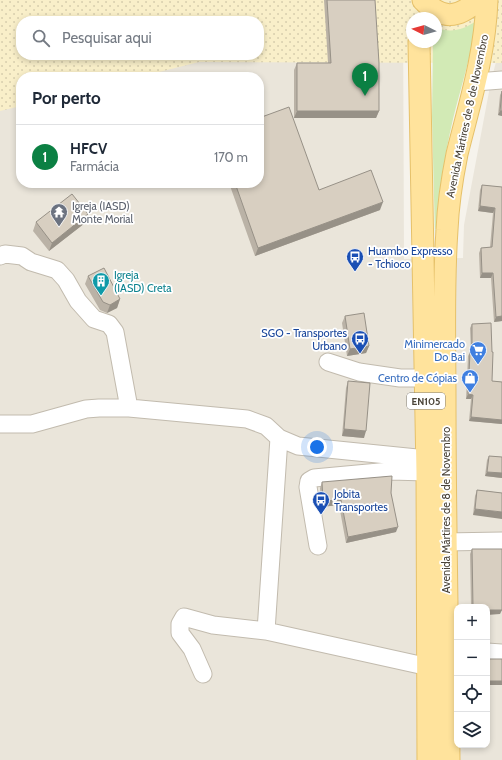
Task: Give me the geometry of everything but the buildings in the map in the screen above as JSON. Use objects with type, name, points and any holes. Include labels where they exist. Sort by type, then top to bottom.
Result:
[{"type":"main road","points":[[418,0],[418,12]]},
{"type":"main road","points":[[423,0],[430,8],[441,14],[453,15],[467,10],[478,0]]},
{"type":"main road","name":"Avenida Mártires de 8 de Novembro","points":[[428,760],[444,661],[446,542],[444,304],[447,230],[450,194],[457,157],[476,82],[484,38],[487,0]]},
{"type":"main road","name":"Avenida Mártires de 8 de Novembro","points":[[419,48],[427,465],[444,661],[449,760]]},
{"type":"street","points":[[476,82],[502,80]]},
{"type":"street","points":[[0,256],[5,254],[22,256],[31,262],[57,270],[66,280],[78,301],[94,319],[109,324],[115,332],[129,408]]},
{"type":"street","points":[[328,362],[359,372],[400,378],[426,378]]},
{"type":"street","points":[[0,424],[32,424],[86,409],[98,408],[129,408],[247,419],[266,426],[279,438],[298,446],[427,465]]},
{"type":"street","points":[[266,631],[279,438]]},
{"type":"street","points":[[318,546],[308,481],[314,478],[390,471],[427,465]]},
{"type":"street","points":[[446,542],[502,541]]},
{"type":"street","points":[[203,674],[192,650],[180,633],[180,624],[184,617],[214,625],[266,631],[444,661]]},
{"type":"street","points":[[490,652],[502,653]]},
{"type":"shaded area","points":[[66,0],[403,0],[404,259],[463,258],[464,225],[491,81],[502,39],[502,760],[0,760],[0,8]]},
{"type":"sand","points":[[0,0],[502,0],[502,63],[199,62],[159,72],[16,72],[16,107],[0,111]]},
{"type":"green space","points":[[476,21],[469,58],[447,148],[435,236],[432,117],[433,48],[442,48],[442,30],[457,30],[467,27]]},
{"type":"place","name":"HFCV","points":[[365,96]]},
{"type":"place","name":"Igreja (IASD) Monte Morial","points":[[59,227]]},
{"type":"place","name":"Huambo Expresso - Tchioco","points":[[355,272]]},
{"type":"place","name":"Igreja (IASD) Creta","points":[[101,296]]},
{"type":"place","name":"SGO - Transportes Urbano","points":[[360,354]]},
{"type":"place","name":"Minimercado Do Bai","points":[[478,365]]},
{"type":"place","name":"Centro de Cópias","points":[[470,393]]},
{"type":"place","name":"Jobita Transportes","points":[[321,515]]}]
